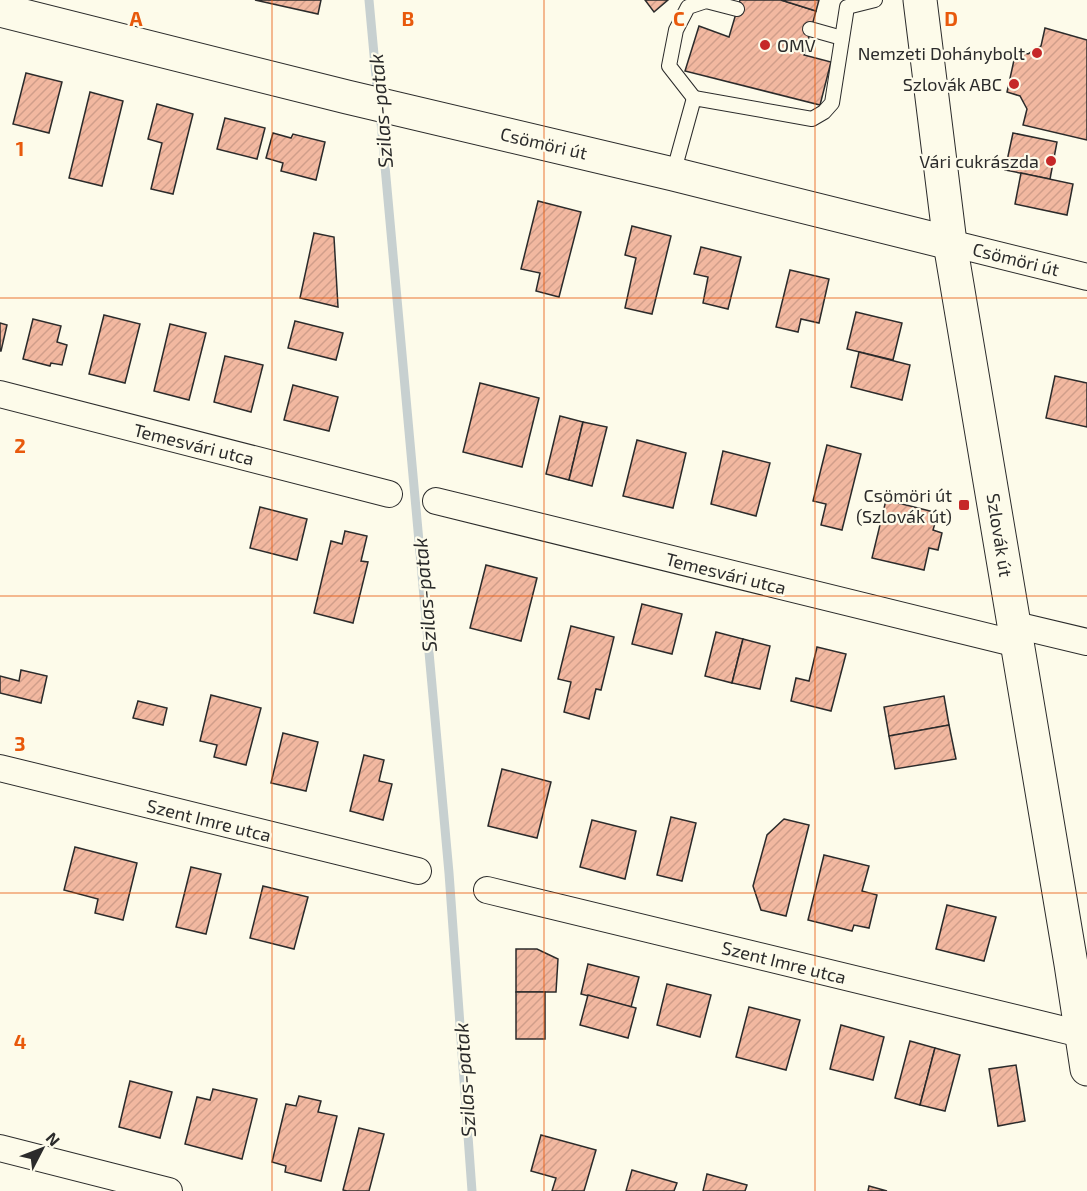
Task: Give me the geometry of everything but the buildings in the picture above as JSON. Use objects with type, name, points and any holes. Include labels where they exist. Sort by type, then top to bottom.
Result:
[{"type":"main road","name":"Szlovák út","points":[[920,0],[950,243],[1016,634],[1079,966],[1081,1034],[1087,1069]]},
{"type":"main road","name":"Csömöri út","points":[[0,10],[347,97],[673,174],[950,243]]},
{"type":"street","name":"Csömöri út","points":[[950,243],[1087,277]]},
{"type":"street","name":"Temesvári utca","points":[[0,394],[389,494]]},
{"type":"street","name":"Temesvári utca","points":[[435,501],[1016,634],[1087,642]]},
{"type":"street","name":"Szent Imre utca","points":[[0,768],[418,871]]},
{"type":"street","name":"Szent Imre utca","points":[[487,890],[1081,1034]]},
{"type":"street","points":[[0,1148],[169,1191]]},
{"type":"lane","points":[[737,9],[706,1],[688,8],[676,30],[669,66],[694,98],[812,119],[824,112],[832,103],[847,7],[875,0]]},
{"type":"lane","points":[[810,29],[842,38]]},
{"type":"lane","points":[[673,174],[694,98]]},
{"type":"waterway","name":"Szilas-patak","points":[[369,0],[378,98]]},
{"type":"waterway","name":"Szilas-patak","points":[[380,111],[449,873],[472,1191]]},
{"type":"place","name":"OMV","points":[[765,45]]},
{"type":"place","name":"Nemzeti Dohánybolt","points":[[1037,53]]},
{"type":"place","name":"Szlovák ABC","points":[[1014,84]]},
{"type":"place","name":"Vári cukrászda","points":[[1051,161]]},
{"type":"place","name":"Csömöri út (Szlovák út)","points":[[964,505]]}]
